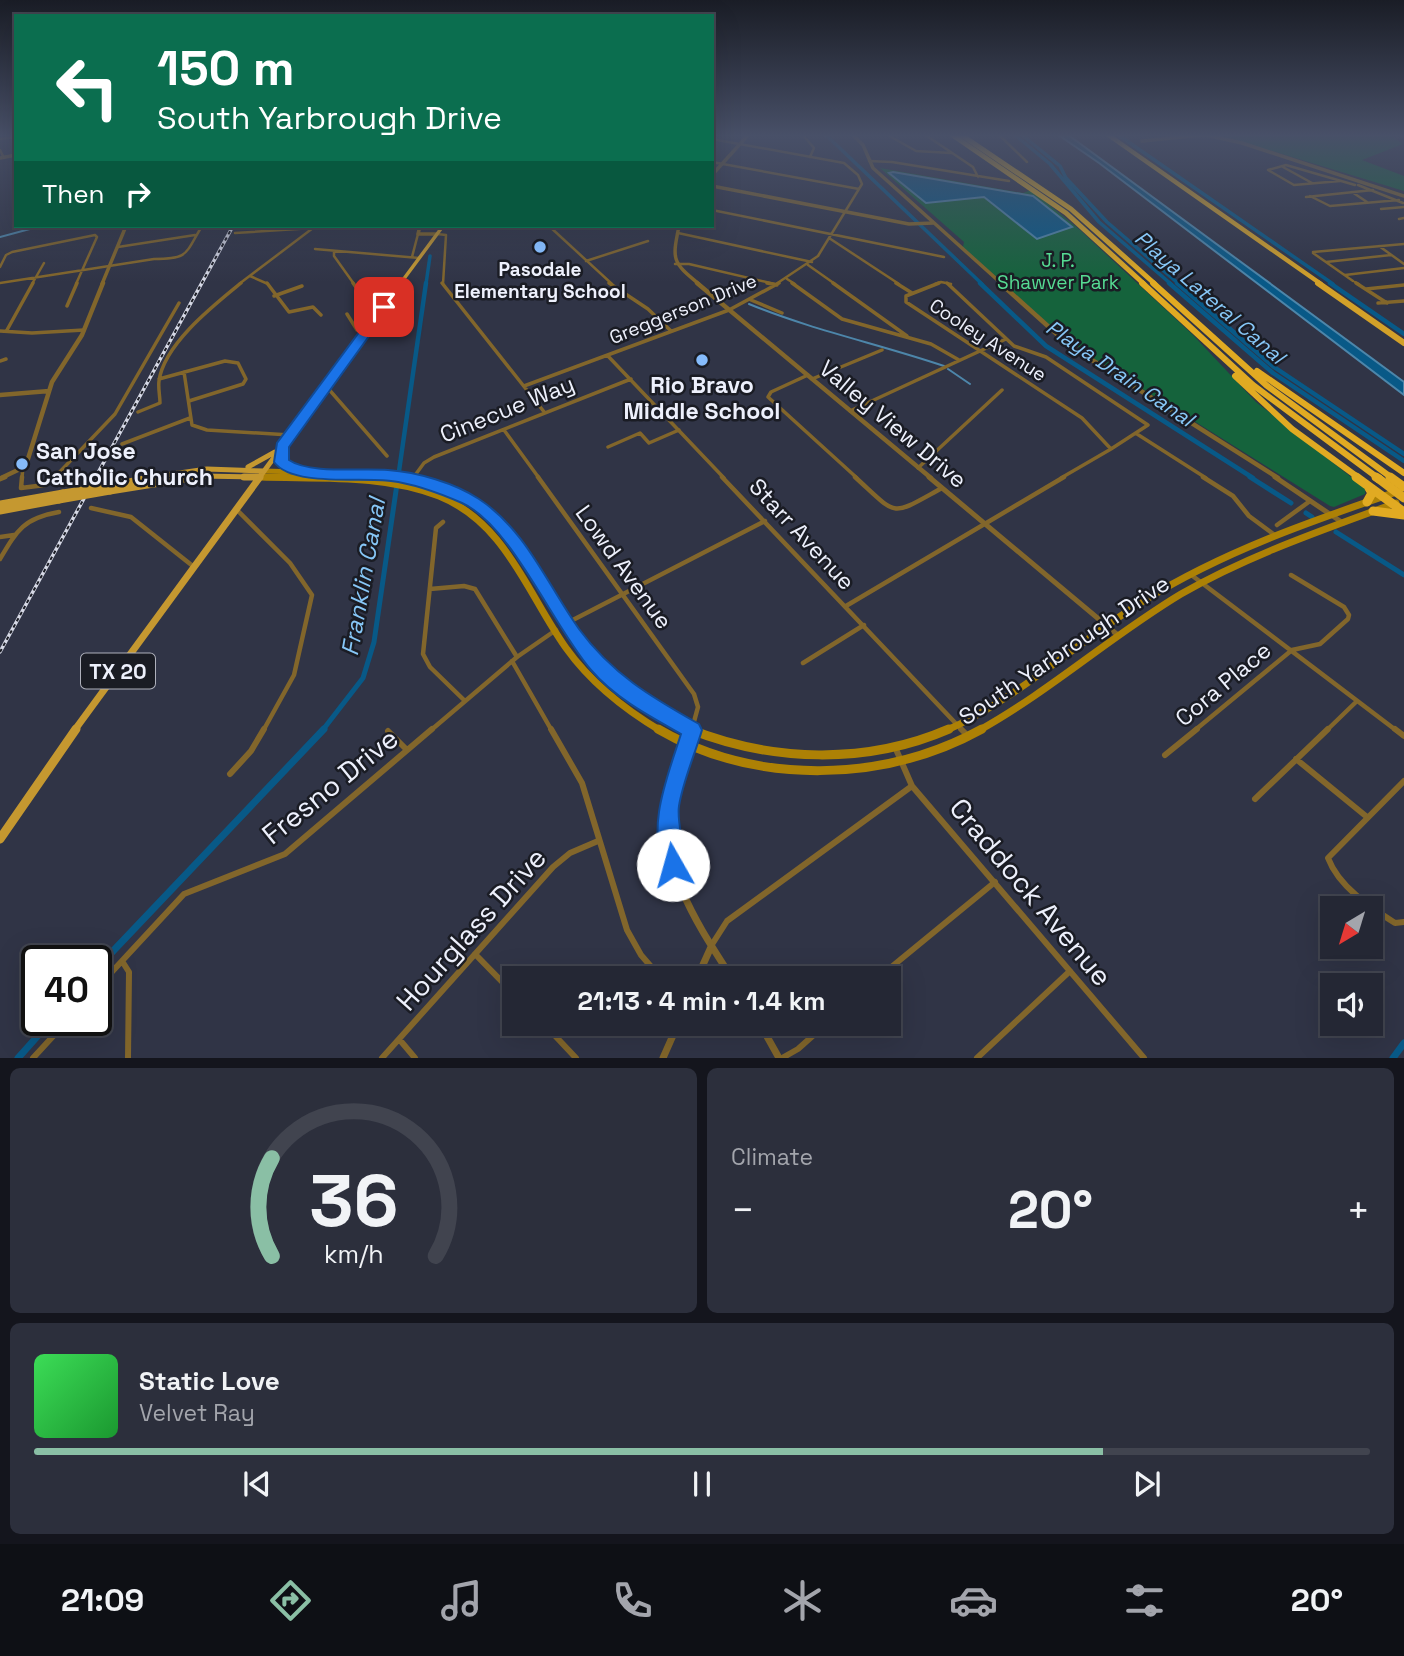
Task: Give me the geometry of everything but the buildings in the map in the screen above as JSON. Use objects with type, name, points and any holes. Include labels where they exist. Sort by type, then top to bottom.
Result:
[{"type":"highway","points":[[1024,183],[1057,206],[1277,405],[1404,499]]},
{"type":"highway","points":[[1033,183],[1071,209],[1266,385],[1404,488]]},
{"type":"highway","points":[[1177,183],[1404,343]]},
{"type":"highway","points":[[1178,306],[1257,370],[1404,473]]},
{"type":"highway","points":[[1193,330],[1258,399],[1404,514]]},
{"type":"highway","points":[[1365,483],[1372,493],[1367,502]]},
{"type":"highway","points":[[1373,511],[1404,514]]},
{"type":"main road","name":"TX 20","points":[[0,839],[40,779],[442,228]]},
{"type":"main road","points":[[112,488],[198,469],[242,468],[261,462],[282,447]]},
{"type":"main road","points":[[282,447],[281,462],[291,469],[303,472]]},
{"type":"main road","points":[[242,468],[262,474]]},
{"type":"main road","name":"South Yarbrough Drive","points":[[262,474],[303,472],[388,475],[450,501],[483,523],[502,545],[579,665],[612,699],[655,728],[689,744],[731,759],[790,769],[851,770],[900,762],[969,737],[1018,707],[1119,636],[1201,583],[1404,499]]},
{"type":"main road","name":"South Yarbrough Drive","points":[[262,474],[405,482],[457,493],[496,520],[512,539],[584,650],[622,688],[653,710],[692,730],[742,748],[778,754],[830,755],[895,747],[959,726],[1003,700],[1141,602],[1190,574],[1276,537],[1404,488]]},
{"type":"main road","points":[[0,511],[112,488],[185,478],[262,474]]},
{"type":"main road","points":[[236,475],[246,480],[250,491]]},
{"type":"main road","points":[[0,504],[61,497]]},
{"type":"street","points":[[829,183],[859,189],[860,183]]},
{"type":"street","points":[[892,183],[1070,346],[1312,500],[1343,523]]},
{"type":"street","points":[[1290,183],[1316,183]]},
{"type":"street","points":[[1351,183],[1387,195],[1402,205]]},
{"type":"street","points":[[1370,183],[1404,195]]},
{"type":"street","points":[[714,186],[914,224],[933,223]]},
{"type":"street","name":"Greggerson Drive","points":[[524,386],[729,310],[787,279],[810,263],[859,189]]},
{"type":"street","points":[[1373,190],[1308,196],[1328,206],[1368,202],[1402,205]]},
{"type":"street","points":[[1381,193],[1392,190]]},
{"type":"street","points":[[1387,195],[1392,190]]},
{"type":"street","points":[[1352,192],[1368,202]]},
{"type":"street","points":[[1382,210],[1402,205]]},
{"type":"street","points":[[714,210],[944,257]]},
{"type":"street","points":[[0,479],[27,462],[49,391],[58,371],[85,330],[126,228]]},
{"type":"street","points":[[0,283],[154,259],[180,258],[201,228]]},
{"type":"street","points":[[235,233],[298,228]]},
{"type":"street","points":[[138,412],[160,403],[159,379],[170,358],[217,303],[309,228]]},
{"type":"street","points":[[412,257],[420,228]]},
{"type":"street","points":[[551,228],[608,282],[648,309],[671,331]]},
{"type":"street","points":[[679,228],[673,254],[675,264],[689,264],[776,285]]},
{"type":"street","points":[[678,233],[810,263],[910,338]]},
{"type":"street","points":[[418,234],[446,235],[441,282],[545,413]]},
{"type":"street","points":[[0,267],[6,256],[12,252],[95,235],[97,237],[67,306]]},
{"type":"street","points":[[118,247],[196,235]]},
{"type":"street","name":"Cooley Avenue","points":[[830,236],[913,293],[905,298],[906,302],[1082,418],[1111,449]]},
{"type":"street","points":[[586,261],[648,241]]},
{"type":"street","points":[[1387,303],[1312,252],[1404,244]]},
{"type":"street","points":[[1378,246],[1404,264]]},
{"type":"street","points":[[315,249],[419,258]]},
{"type":"street","points":[[334,251],[334,256],[360,293],[359,302],[384,307]]},
{"type":"street","points":[[1326,262],[1391,255]]},
{"type":"street","points":[[6,330],[14,321],[44,263]]},
{"type":"street","name":"Valley View Drive","points":[[675,264],[1119,636]]},
{"type":"street","points":[[1345,275],[1404,264]]},
{"type":"street","points":[[249,276],[264,281],[289,312],[313,307],[321,314]]},
{"type":"street","points":[[787,279],[842,319],[939,347],[959,360]]},
{"type":"street","points":[[846,606],[1148,425],[1046,357],[1022,350],[1006,339],[950,283],[941,282],[913,293]]},
{"type":"street","points":[[1366,289],[1404,285]]},
{"type":"street","points":[[275,296],[302,286]]},
{"type":"street","points":[[751,299],[782,313]]},
{"type":"street","points":[[1378,303],[1404,301]]},
{"type":"street","points":[[23,466],[21,488],[45,485],[53,480],[115,414],[179,303]]},
{"type":"street","points":[[347,314],[357,330],[365,333]]},
{"type":"street","points":[[0,331],[32,333],[85,330]]},
{"type":"street","points":[[850,411],[1006,339]]},
{"type":"street","points":[[882,350],[771,392],[769,398],[890,509],[902,510],[942,488]]},
{"type":"street","name":"Starr Avenue","points":[[607,355],[969,737]]},
{"type":"street","points":[[159,379],[233,361],[238,363],[246,379],[238,387],[189,401]]},
{"type":"street","points":[[184,372],[192,425],[207,430],[290,435]]},
{"type":"street","name":"Cinecue Way","points":[[405,482],[428,461],[631,379]]},
{"type":"street","points":[[326,386],[387,456]]},
{"type":"street","points":[[918,468],[1002,390]]},
{"type":"street","points":[[0,395],[49,391]]},
{"type":"street","points":[[122,444],[190,418]]},
{"type":"street","name":"Lowd Avenue","points":[[504,430],[696,698],[697,711],[692,730]]},
{"type":"street","points":[[608,447],[640,433],[649,443],[679,430]]},
{"type":"street","points":[[1137,434],[1233,496],[1249,516],[1276,537]]},
{"type":"street","points":[[1277,525],[1312,500]]},
{"type":"street","points":[[91,509],[131,517],[194,567]]},
{"type":"street","points":[[230,774],[251,751],[294,675],[312,598],[309,588],[236,509]]},
{"type":"street","points":[[0,559],[22,523],[33,516],[59,512]]},
{"type":"street","points":[[567,623],[765,521]]},
{"type":"street","points":[[443,522],[436,528],[424,659],[465,701]]},
{"type":"street","points":[[0,537],[15,535]]},
{"type":"street","points":[[1190,574],[1404,736]]},
{"type":"street","name":"Cora Place","points":[[1165,755],[1292,650],[1320,644],[1348,620],[1349,615],[1336,601],[1291,575]]},
{"type":"street","points":[[430,589],[464,586],[475,589],[582,783],[627,930],[640,955],[650,966]]},
{"type":"street","points":[[803,663],[864,625]]},
{"type":"street","name":"Fresno Drive","points":[[112,972],[184,894],[200,885],[260,866],[285,854],[515,659],[556,630]]},
{"type":"street","points":[[1255,799],[1357,701]]},
{"type":"street","points":[[692,730],[669,806],[668,831],[673,865],[685,904],[724,966]]},
{"type":"street","points":[[388,731],[407,750]]},
{"type":"street","name":"Craddock Avenue","points":[[895,747],[912,786],[1144,1057]]},
{"type":"street","points":[[1296,760],[1367,817]]},
{"type":"street","points":[[1404,781],[1329,853],[1329,862],[1335,873],[1395,923],[1404,922]]},
{"type":"street","points":[[702,966],[727,921],[912,786]]},
{"type":"street","name":"Hourglass Drive","points":[[382,1058],[562,859],[579,848],[598,841]]},
{"type":"street","points":[[893,966],[995,882]]},
{"type":"street","points":[[475,954],[502,982]]},
{"type":"street","points":[[122,961],[129,972],[128,1058]]},
{"type":"street","points":[[977,1058],[1070,971]]},
{"type":"street","points":[[33,1058],[53,1036]]},
{"type":"street","points":[[555,1036],[576,1058]]},
{"type":"street","points":[[663,1058],[673,1036]]},
{"type":"street","points":[[767,1036],[781,1058],[798,1049],[813,1036]]},
{"type":"street","points":[[399,1039],[415,1058]]},
{"type":"green space","name":"J. P. Shawver Park","points":[[897,183],[968,183],[1023,193],[1031,190],[1080,230],[1193,335],[1256,402],[1365,488],[1365,494],[1334,507],[1330,506],[1090,356],[1054,329],[963,247],[964,242]]},
{"type":"green space","points":[[1379,183],[1404,183],[1404,191]]},
{"type":"water","points":[[902,183],[959,183],[1033,196],[1072,227],[1037,239],[984,197],[926,203]]},
{"type":"water","points":[[1126,183],[1134,183],[1404,382],[1404,395]]},
{"type":"waterway","name":"Playa Drain Canal","points":[[877,183],[982,284]]},
{"type":"waterway","name":"Playa Lateral Canal","points":[[1066,183],[1099,222],[1171,284]]},
{"type":"waterway","points":[[1071,183],[1107,222],[1179,284]]},
{"type":"waterway","points":[[1188,183],[1333,284]]},
{"type":"waterway","points":[[0,237],[34,228]]},
{"type":"waterway","name":"Franklin Canal","points":[[426,284],[430,256]]},
{"type":"waterway","name":"Franklin Canal","points":[[398,478],[426,283]]},
{"type":"waterway","name":"Playa Drain Canal","points":[[980,283],[1046,346],[1253,478]]},
{"type":"waterway","name":"Playa Lateral Canal","points":[[1169,283],[1273,373],[1404,461]]},
{"type":"waterway","points":[[1177,283],[1274,367],[1404,454]]},
{"type":"waterway","points":[[1330,283],[1404,334]]},
{"type":"waterway","points":[[749,304],[797,322],[944,366]]},
{"type":"waterway","points":[[948,369],[970,384]]},
{"type":"waterway","name":"Franklin Canal","points":[[322,731],[363,678],[374,642],[398,477]]},
{"type":"waterway","name":"Playa Drain Canal","points":[[1250,477],[1291,503]]},
{"type":"waterway","name":"Playa Drain Canal","points":[[1306,513],[1312,517]]},
{"type":"waterway","name":"Playa Drain Canal","points":[[1336,532],[1404,575]]},
{"type":"waterway","name":"Franklin Canal","points":[[112,952],[324,729]]},
{"type":"waterway","name":"Franklin Canal","points":[[18,1058],[38,1036]]},
{"type":"waterway","name":"Playa Drain Canal","points":[[1393,1058],[1404,1043]]},
{"type":"railway","points":[[0,652],[232,228]]},
{"type":"place","name":"Pasodale Elementary School","points":[[540,247]]},
{"type":"place","name":"Rio Bravo Middle School","points":[[702,360]]},
{"type":"place","name":"San Jose Catholic Church","points":[[22,464]]},
{"type":"route","points":[[384,307],[282,447],[281,462],[291,469],[303,472],[391,475],[427,483],[457,493],[471,501],[504,528],[550,595],[573,635],[599,667],[635,698],[692,730],[669,806],[668,831],[673,865]]}]
